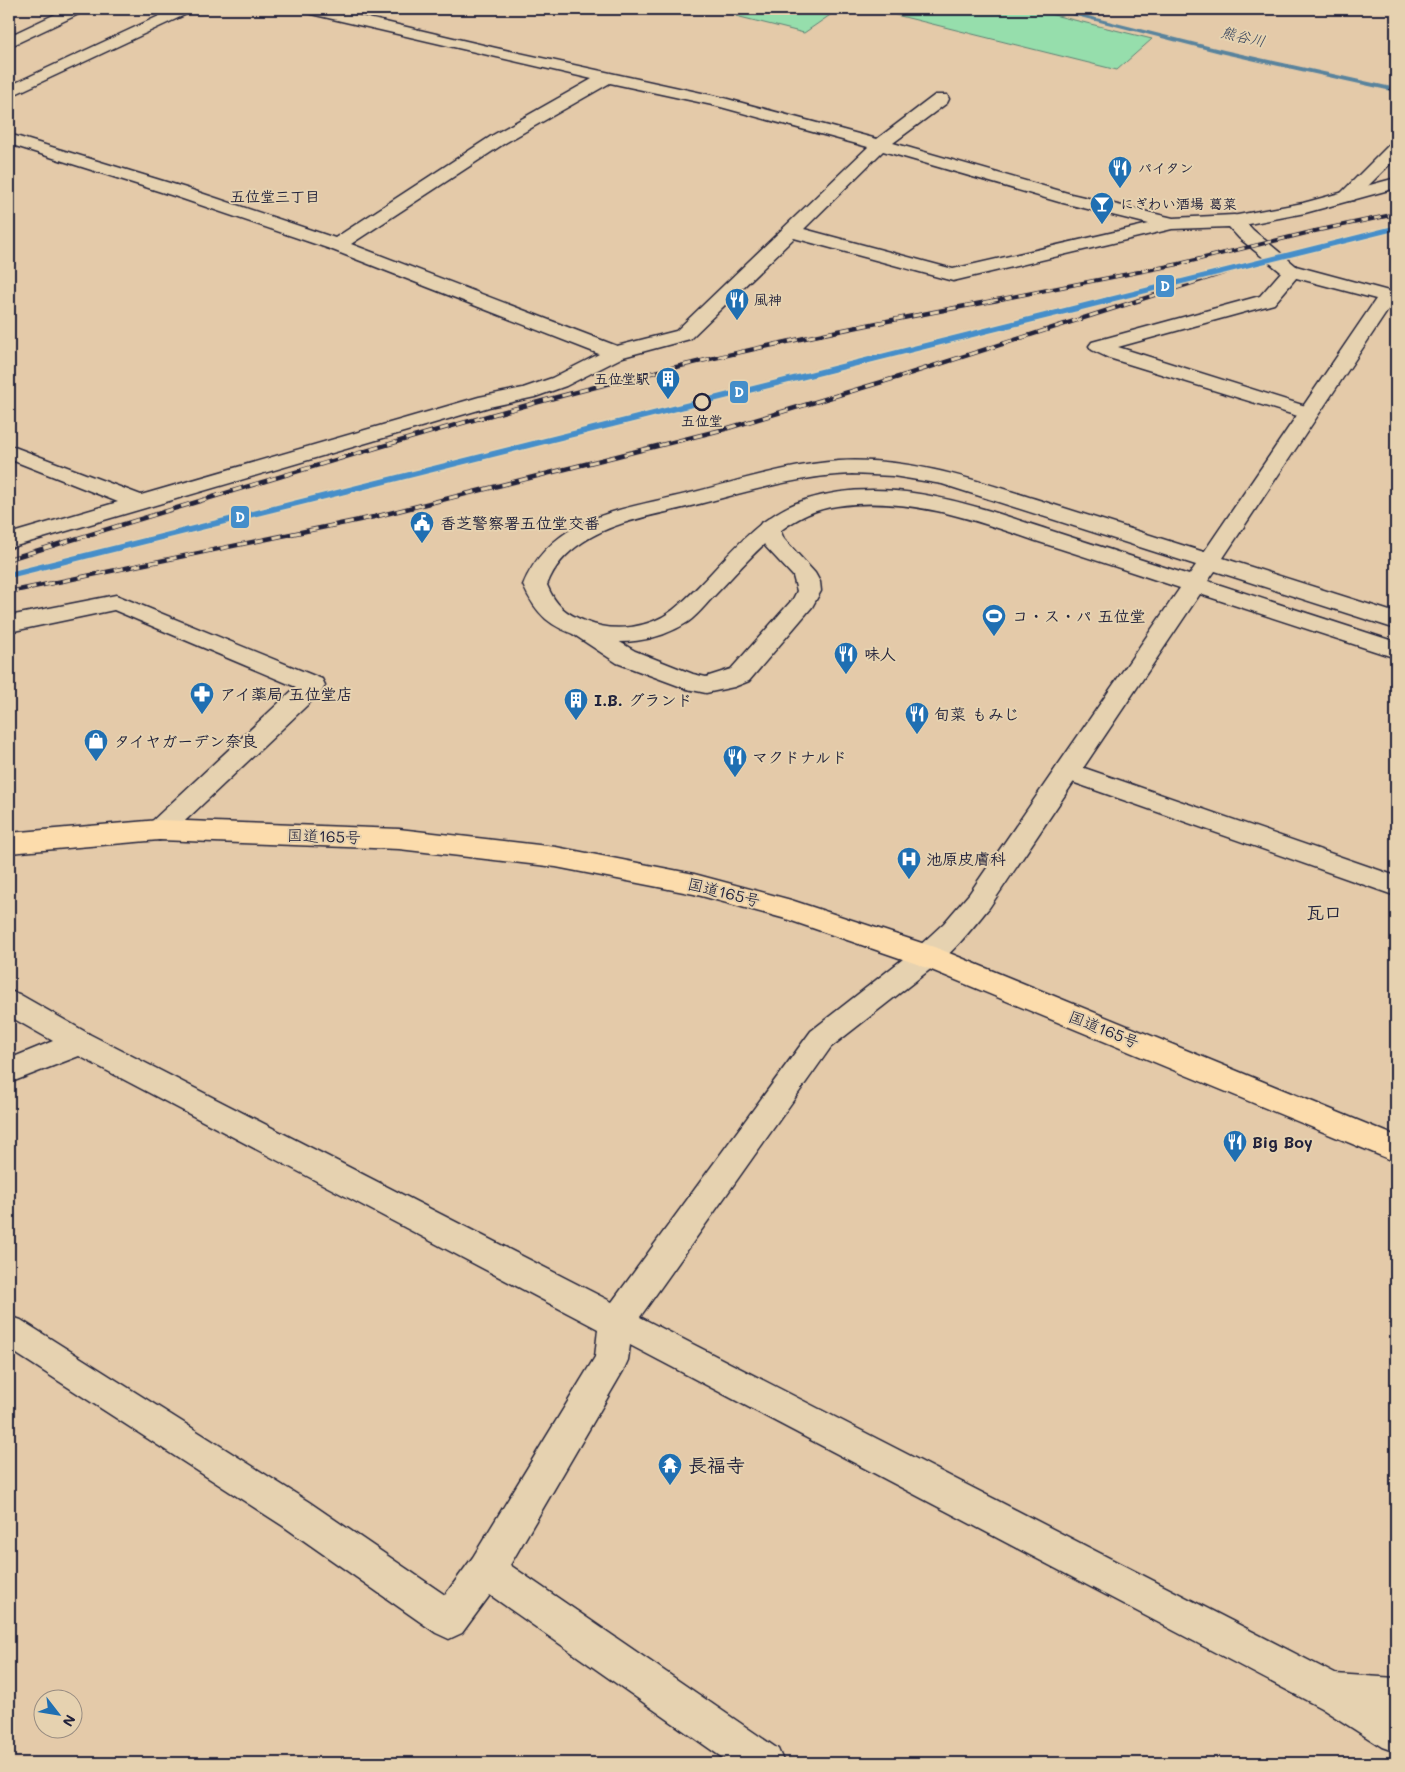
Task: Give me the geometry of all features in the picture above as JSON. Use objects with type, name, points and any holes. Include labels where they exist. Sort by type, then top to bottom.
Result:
[{"type":"highway","name":"国道165号","points":[[9,843],[159,830],[399,839],[556,857],[712,889],[791,910],[926,956],[1396,1149]]},
{"type":"street","points":[[9,42],[78,9]]},
{"type":"street","points":[[9,92],[186,9]]},
{"type":"street","points":[[311,9],[606,78],[720,102],[976,171],[1066,198],[1172,224]]},
{"type":"street","points":[[337,245],[499,139],[606,78]]},
{"type":"street","points":[[9,540],[486,401],[528,393],[559,382],[616,353],[683,335],[879,146],[941,99]]},
{"type":"street","points":[[9,139],[180,192],[337,245],[616,353]]},
{"type":"street","points":[[1348,196],[1396,148]]},
{"type":"street","points":[[790,231],[953,275],[1172,224],[1234,220],[1305,208],[1396,183]]},
{"type":"street","points":[[9,1331],[296,1514],[449,1620],[486,1570],[612,1360],[616,1323],[822,1039],[926,956],[954,930],[978,901],[1210,562],[1308,413],[1392,298],[1292,271],[1246,234],[1234,220]]},
{"type":"street","points":[[1292,271],[1267,300],[1099,346],[1116,354],[1308,413]]},
{"type":"street","points":[[9,451],[138,502]]},
{"type":"street","points":[[769,528],[773,541],[803,572],[808,582],[809,591],[804,602],[740,675],[725,681],[706,685],[686,681],[626,656],[558,618],[543,604],[535,585],[541,568],[553,553],[570,540],[596,526],[626,516],[802,472],[837,468],[879,468],[916,471],[947,478],[1396,621]]},
{"type":"street","points":[[581,630],[629,635],[662,626],[680,616],[769,528],[789,514],[818,504],[846,498],[883,495],[920,499],[959,508],[1396,650]]},
{"type":"street","points":[[9,624],[116,602],[313,685],[159,830]]},
{"type":"street","points":[[1067,771],[1396,886]]},
{"type":"street","points":[[9,1002],[81,1043],[616,1323],[1332,1693],[1396,1733]]},
{"type":"street","points":[[9,1071],[81,1043]]},
{"type":"street","points":[[486,1570],[764,1763]]},
{"type":"street","points":[[1332,1693],[1396,1698]]},
{"type":"green space","points":[[748,9],[839,9],[804,33],[736,16]]},
{"type":"green space","points":[[872,9],[1029,9],[1152,39],[1117,70]]},
{"type":"waterway","name":"熊谷川","points":[[1053,9],[1224,52],[1396,90]]},
{"type":"railway","points":[[991,301],[1179,264],[1315,231],[1396,214]]},
{"type":"railway","points":[[1136,301],[1233,270]]},
{"type":"railway","points":[[9,559],[409,438],[570,394],[781,343],[998,300]]},
{"type":"railway","points":[[9,592],[374,517],[725,429],[902,376],[1140,300]]},
{"type":"transit line","name":"D","points":[[9,575],[1396,228]]},
{"type":"place","name":"パイタン","points":[[1120,189]]},
{"type":"place","name":"にぎわい酒場 葛菜","points":[[1102,225]]},
{"type":"place","name":"風神","points":[[737,321]]},
{"type":"place","name":"五位堂駅","points":[[668,400]]},
{"type":"place","name":"五位堂","points":[[702,402]]},
{"type":"place","name":"香芝警察署五位堂交番","points":[[422,544]]},
{"type":"place","name":"コ・ス・パ 五位堂","points":[[994,637]]},
{"type":"place","name":"味人","points":[[846,675]]},
{"type":"place","name":"アイ薬局 五位堂店","points":[[202,715]]},
{"type":"place","name":"I.B. グランド","points":[[576,721]]},
{"type":"place","name":"旬菜 もみじ","points":[[917,735]]},
{"type":"place","name":"タイヤガーデン奈良","points":[[96,762]]},
{"type":"place","name":"マクドナルド","points":[[735,778]]},
{"type":"place","name":"池原皮膚科","points":[[909,880]]},
{"type":"place","name":"Big Boy","points":[[1235,1163]]},
{"type":"place","name":"長福寺","points":[[670,1486]]},
{"type":"district","name":"五位堂三丁目","points":[[275,197]]},
{"type":"district","name":"瓦口","points":[[1324,913]]}]
